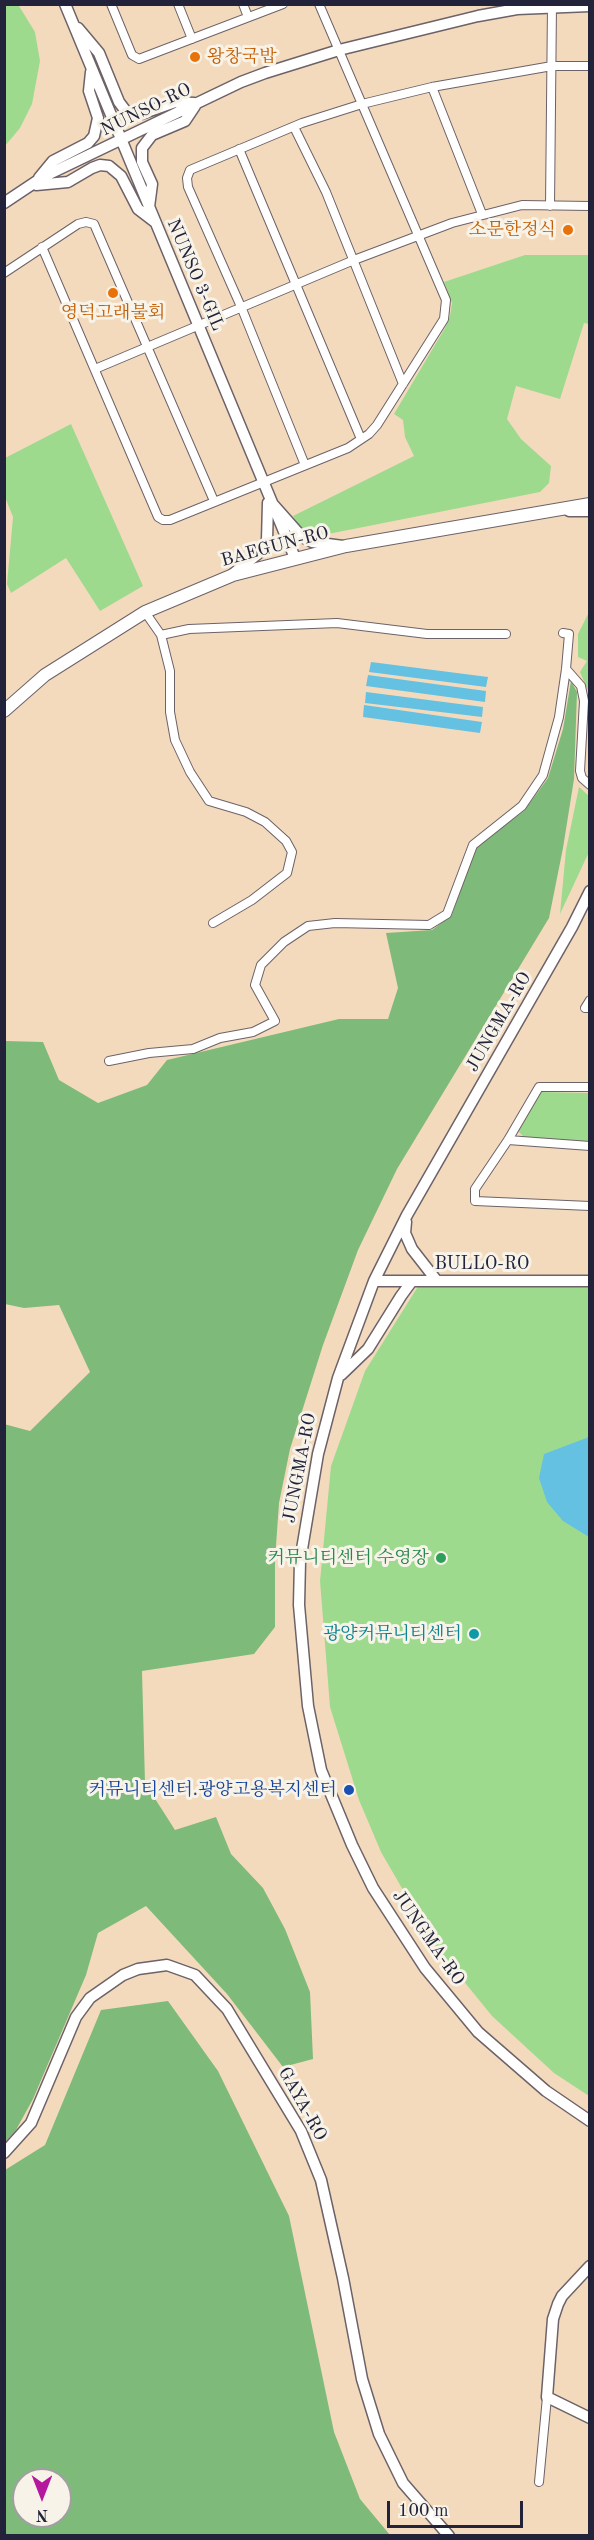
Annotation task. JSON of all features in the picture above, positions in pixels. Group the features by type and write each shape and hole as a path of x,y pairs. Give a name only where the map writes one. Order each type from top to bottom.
{"main road":[{"name":"BAEGUN-RO","path":"4,711 45,675 145,612 233,575 346,546 590,504"}],"street":[{"name":"NUNSO 3-GIL","path":"64,4 295,558"},
{"path":"111,4 132,56 139,59 283,4"},
{"path":"178,4 192,39"},
{"path":"243,4 248,17"},
{"path":"42,247 158,517 170,520 348,448 360,440 377,425 444,319 446,300 319,4"},
{"path":"550,206 552,5"},
{"name":"NUNSO-RO","path":"4,203 32,185 121,140 257,76 339,50 478,16 552,5 590,6"},
{"path":"71,20 99,53 119,102 125,110 133,114 141,114 175,102 197,103"},
{"path":"305,465 242,309 188,187 186,178 190,170 294,127 362,104 432,87 552,66 590,66"},
{"path":"32,185 53,161 88,143 94,136 98,118 89,91 91,68"},
{"path":"432,87 482,214"},
{"path":"149,207 152,184 142,162 142,148 152,135 184,121 197,103"},
{"path":"294,127 354,260 403,384"},
{"path":"239,149 360,440"},
{"path":"32,185 68,182 92,168 100,165 109,166 122,176 138,209 155,222"},
{"path":"95,369 150,348 418,234 482,214 522,205 590,206"},
{"path":"4,273 78,225 86,222 94,224 150,348 214,501"},
{"path":"233,575 260,552 267,540 268,502 271,502 302,537 312,542 346,546"},
{"path":"548,510 590,512"},
{"path":"145,612 161,635 170,671 170,712 175,740 190,772 209,801 246,812 265,822 286,841 292,852 287,873 252,900 213,923"},
{"path":"161,635 189,629 337,623 427,634 506,634"},
{"path":"109,1060 192,1048 220,1038 253,1032 275,1021 255,985 261,965 284,942 308,926 335,923 429,925 447,914 473,845 522,806 543,775 558,717 566,669 569,634 563,633"},
{"path":"566,669 581,686 580,771 582,778 590,785"},
{"name":"JUNGMA-RO","path":"590,891 572,927 407,1215 374,1281 338,1378 318,1454 300,1561 299,1605 308,1706 321,1770 352,1845 373,1888 425,1968 478,2032 546,2091 590,2121"},
{"path":"590,1000 585,1008 590,1008"},
{"path":"590,1088 539,1087 476,1190 475,1201 590,1206"},
{"path":"508,1140 590,1146"},
{"path":"407,1215 405,1233 412,1249 437,1281"},
{"name":"BULLO-RO","path":"374,1281 590,1281"},
{"path":"338,1378 368,1349 412,1281 437,1281"},
{"name":"GAYA-RO","path":"4,2153 31,2123 76,2017 90,1998 123,1975 138,1969 166,1965 195,1975 228,2009 301,2131 321,2180 362,2379 379,2434 403,2483 449,2535"},
{"path":"539,2482 553,2319 562,2296 590,2266"},
{"path":"547,2397 590,2418"}],"green space":[{"path":"5,4 19,6 35,32 40,61 32,104 20,128 5,146"},
{"path":"525,255 589,255 589,324 584,323 560,399 516,386 507,419 521,439 551,466 549,483 540,492 313,537 302,532 293,516 414,456 405,437 403,420 394,414 450,316 452,303 444,282"},
{"path":"71,424 143,586 100,611 66,558 11,593 7,584 13,517 5,497 5,458"},
{"path":"589,612 589,693 580,672 587,661 578,657 578,634"},
{"path":"571,681 577,692 574,779 549,918 397,1169 358,1250 323,1345 290,1449 279,1503 275,1560 275,1627 254,1654 142,1671 145,1783 175,1830 216,1817 231,1854 263,1888 285,1929 310,1992 313,2059 283,2067 227,1994 146,1906 98,1933 86,1975 33,2099 16,2130 5,2142 4,1424 30,1431 90,1372 59,1305 24,1308 5,1304 5,1041 43,1042 59,1080 98,1103 147,1085 167,1060 339,1019 388,1019 398,988 386,933 432,930 452,915 476,847 524,811 548,778 563,729"},
{"path":"579,787 589,796 589,852 560,914 566,850"},
{"path":"541,1092 589,1093 589,1143 524,1137 518,1131"},
{"path":"422,1280 589,1284 589,2096 554,2073 492,2016 436,1947 381,1852 359,1800 330,1707 320,1581 331,1466 365,1371"},
{"path":"168,2001 218,2071 289,2216 334,2432 360,2499 390,2535 5,2535 5,2170 45,2145 101,2010"}],"water":[{"path":"371,662 488,677 486,687 369,672"},
{"path":"368,675 486,691 485,702 366,686"},
{"path":"366,692 483,707 482,717 365,703"},
{"path":"364,705 482,722 480,733 363,717"},
{"path":"590,1437 589,1537 563,1521 547,1502 539,1478 544,1454"}],"place":[{"name":"왕창국밥","path":"195,57"},
{"name":"소문한정식","path":"568,230"},
{"name":"영덕고래불회","path":"113,293"},
{"name":"커뮤니티센터 수영장","path":"441,1558"},
{"name":"광양커뮤니티센터","path":"474,1634"},
{"name":"커뮤니티센터.광양고용복지센터","path":"349,1790"}]}
